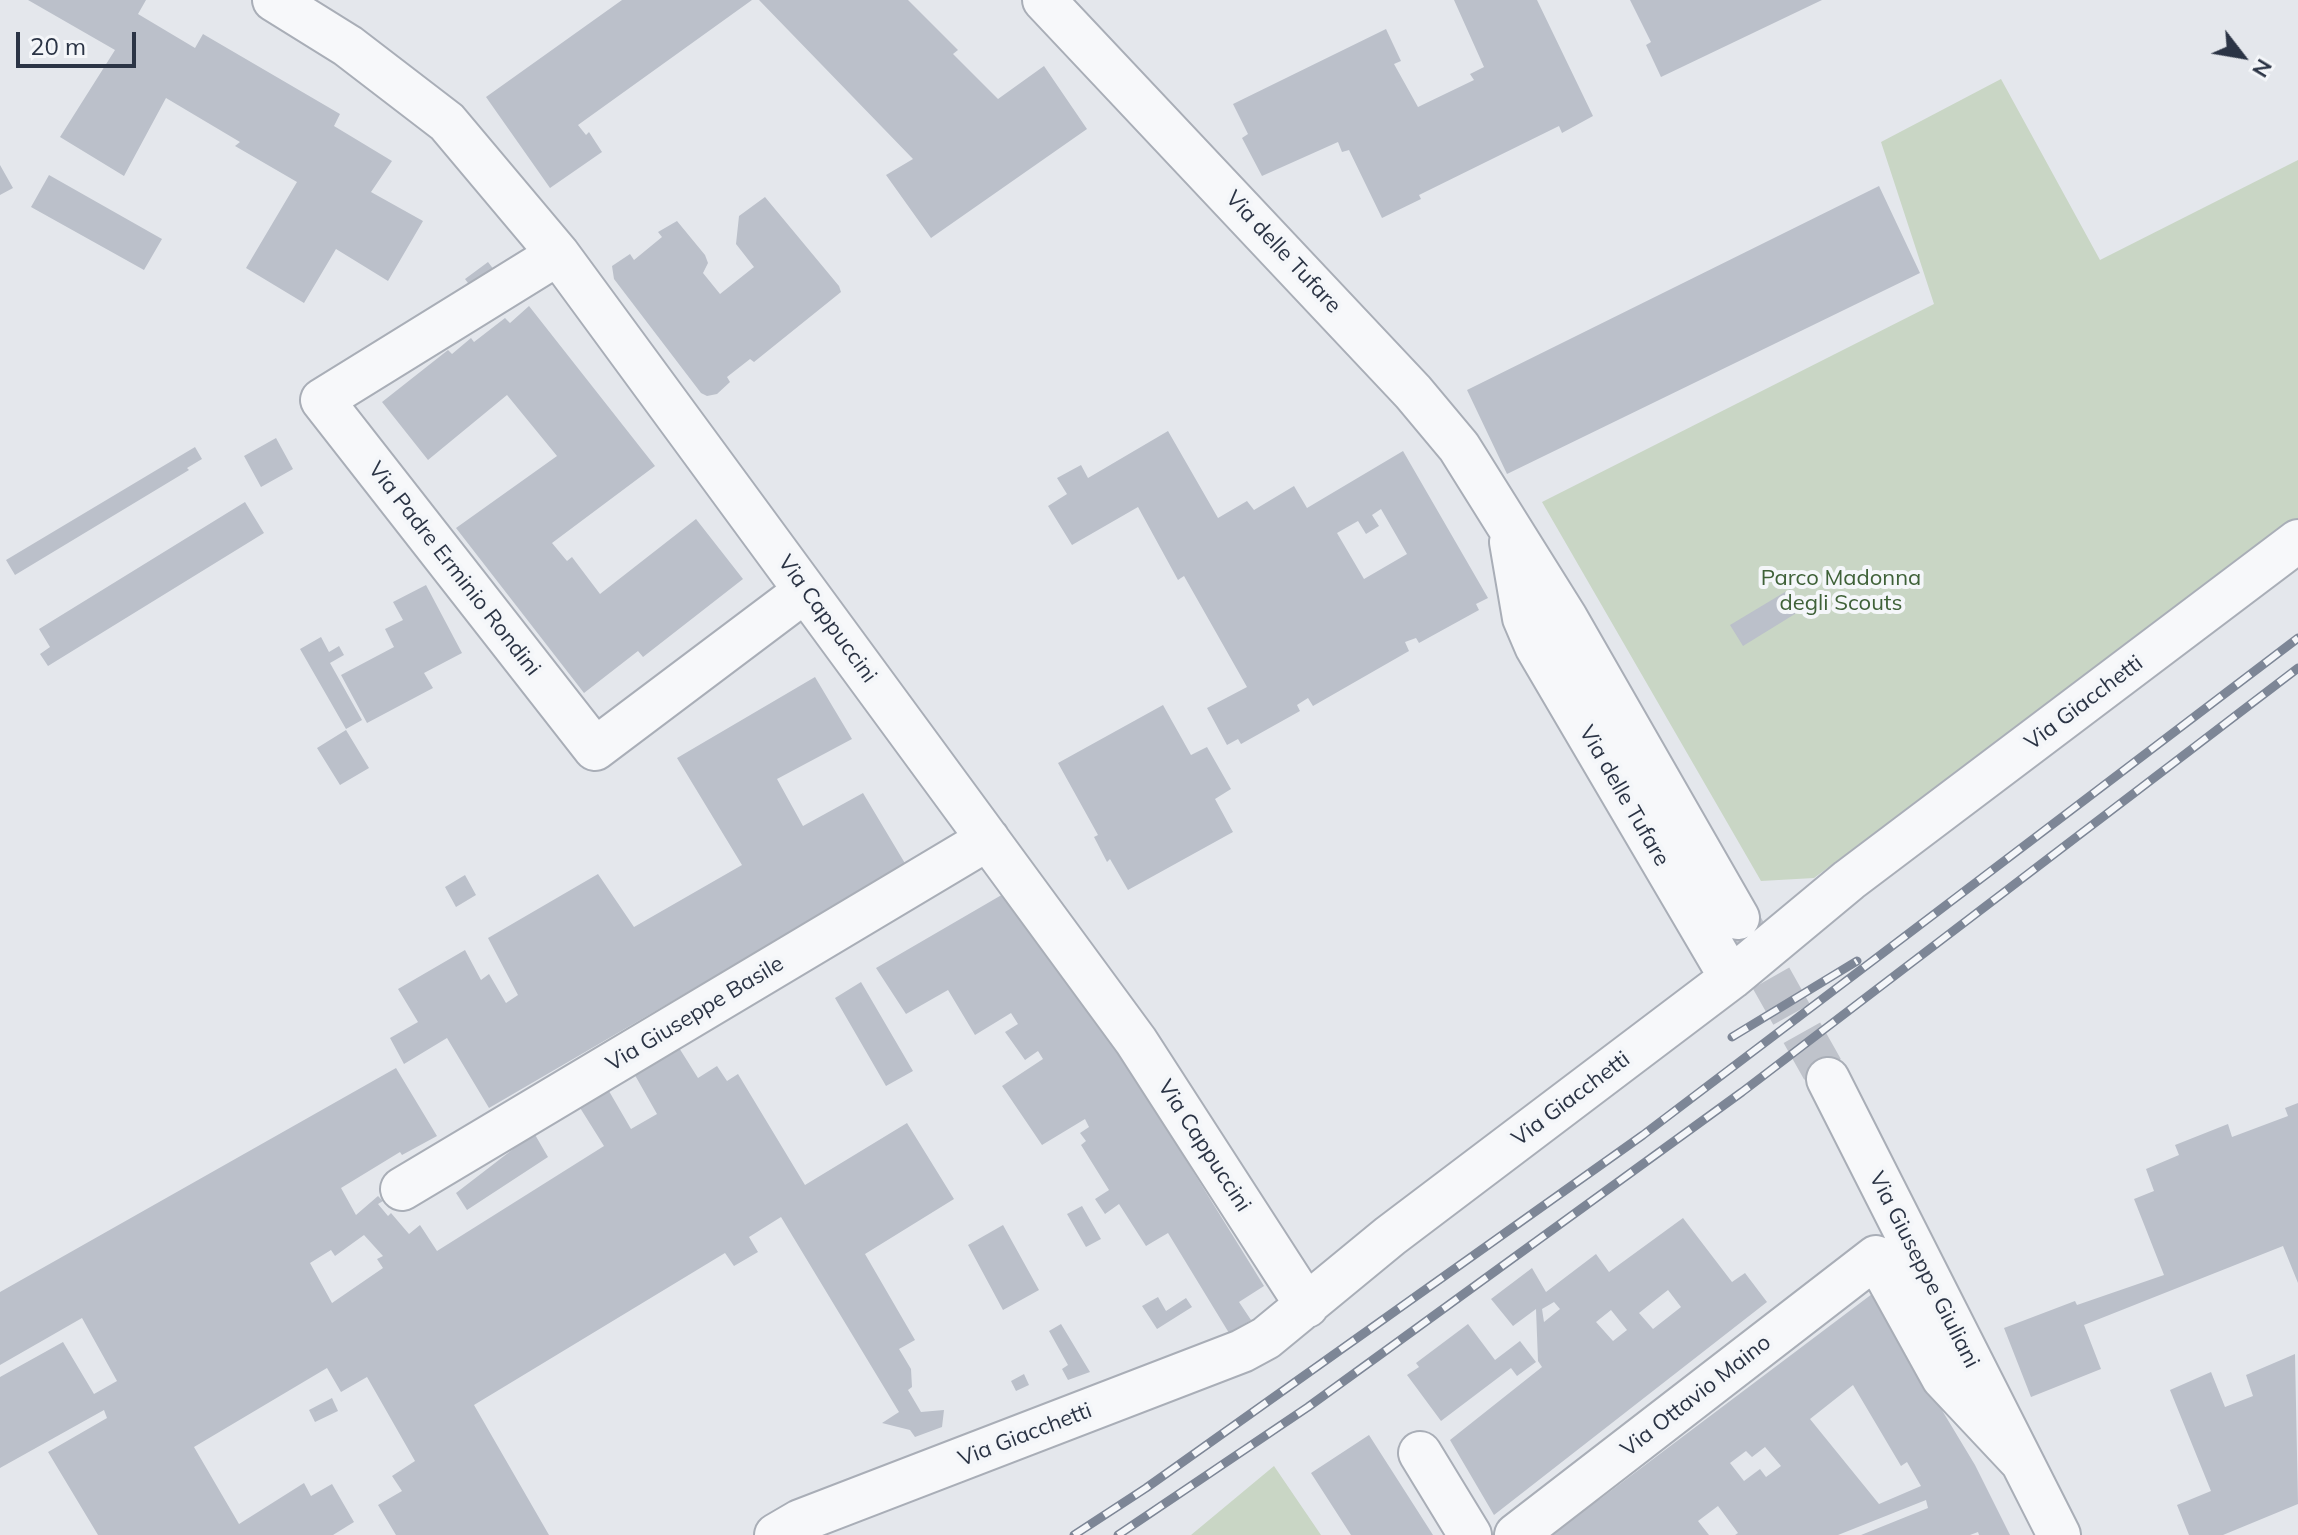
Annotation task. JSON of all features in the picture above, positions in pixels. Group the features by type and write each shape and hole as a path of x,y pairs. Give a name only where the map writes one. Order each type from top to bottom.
{"street":[{"name":"Via Cappuccini","path":"274,0 348,46 447,122 558,254 1136,1041 1307,1306"},
{"name":"Via delle Tufare","path":"1044,0 1413,392 1459,447 1506,517 1738,918"},
{"name":"Via Padre Erminio Rondini","path":"558,254 322,400 595,749 805,591"},
{"name":"Via delle Tufare","path":"1506,517 1524,618 1536,646 1731,978"},
{"name":"Via Giacchetti","path":"776,1535 800,1521 1242,1351 1266,1338 1390,1236 1731,978 1849,880 2298,541"},
{"name":"Via Giuseppe Basile","path":"402,1189 988,839"},
{"name":"Via Giuseppe Giuliani","path":"1828,1079 2059,1535"},
{"name":"Via Giuseppe Giuliani","path":"1876,1257 1943,1378 2021,1461"},
{"name":"Via Ottavio Maino","path":"1516,1535 1876,1257"},
{"path":"1420,1453 1470,1535"}],"green space":[{"name":"Parco Madonna degli Scouts","path":"2001,79 2100,260 2298,160 2298,518 1814,878 1761,881 1542,502 1934,304 1881,142"},
{"path":"1274,1466 1321,1535 1191,1535"}],"building":[{"path":"28,0 146,0 138,14 195,48 203,34 340,114 334,126 392,161 371,192 423,221 388,281 336,249 304,303 246,268 297,182 235,146 240,142 166,98 124,176 60,137 115,50"},
{"path":"622,0 752,0 578,125 586,135 589,132 602,152 550,188 486,97"},
{"path":"759,0 908,0 958,50 953,54 998,99 1044,66 1087,129 931,238 886,175 913,159"},
{"path":"1454,0 1537,0 1593,116 1562,133 1559,126 1419,195 1421,199 1382,218 1349,150 1342,152 1338,142 1262,176 1242,138 1248,134 1233,104 1386,29 1401,61 1394,64 1418,107 1474,80 1470,74 1484,67"},
{"path":"1630,0 1822,0 1661,77 1646,45 1651,42"},
{"path":"0,165 13,188 0,195"},
{"path":"49,175 162,239 144,270 31,207"},
{"path":"1879,186 1920,273 1507,474 1467,390"},
{"path":"765,197 841,292 754,362 750,359 727,377 730,382 717,394 707,396 701,393 614,279 612,266 630,254 634,260 662,237 658,232 677,221 705,255 708,263 703,273 720,294 754,267 736,244 739,216"},
{"path":"488,262 498,275 474,291 465,279"},
{"path":"529,306 655,466 552,543 567,561 572,557 600,594 696,519 743,579 643,657 638,651 584,693 456,528 557,456 507,395 428,460 382,402 448,350 452,354 471,338 474,342 505,318 510,323"},
{"path":"1168,431 1218,518 1247,501 1254,510 1294,486 1307,508 1403,451 1488,598 1476,604 1479,610 1419,643 1416,638 1405,642 1409,651 1313,706 1308,698 1297,705 1300,711 1241,744 1238,739 1227,745 1207,708 1247,687 1184,576 1178,580 1138,507 1072,545 1048,506 1067,494 1057,478 1081,465 1088,478","holes":["1381,509 1407,554 1364,579 1337,533 1358,521 1366,534 1379,526 1372,515"]},
{"path":"276,438 293,469 261,487 244,456"},
{"path":"195,447 202,459 187,468 189,470 15,575 6,560"},
{"path":"245,502 264,533 48,666 40,654 50,647 39,629"},
{"path":"426,585 462,653 424,673 433,688 367,723 341,675 394,647 385,629 403,620 393,602"},
{"path":"1790,589 1803,609 1743,646 1730,625"},
{"path":"321,637 329,652 339,646 344,655 330,663 362,720 346,729 300,649"},
{"path":"815,677 852,739 777,779 803,826 863,793 906,865 489,1108 447,1038 404,1064 390,1038 418,1022 398,989 465,950 481,980 489,974 506,1003 518,995 488,938 598,874 634,927 742,865 677,758"},
{"path":"1163,705 1191,755 1207,747 1231,789 1215,799 1233,832 1128,890 1110,859 1107,862 1094,837 1098,835 1058,763"},
{"path":"346,730 369,768 340,785 317,748"},
{"path":"465,875 476,895 456,907 445,887"},
{"path":"1005,893 1016,914 1021,913 1175,1128 1168,1131 1264,1286 1239,1302 1251,1320 1229,1333 1168,1233 1146,1246 1119,1204 1105,1214 1095,1199 1109,1190 1081,1145 1086,1141 1080,1133 1089,1127 1085,1119 1042,1145 1002,1086 1043,1059 1038,1051 1025,1060 1005,1032 1018,1024 1011,1013 975,1035 948,990 906,1014 876,968"},
{"path":"861,982 913,1071 886,1086 835,998"},
{"path":"676,1043 698,1078 717,1066 727,1081 738,1074 805,1185 907,1123 954,1199 865,1254 915,1340 899,1349 911,1369 912,1387 908,1390 921,1412 944,1410 942,1427 915,1437 910,1430 882,1423 899,1412 781,1217 749,1237 758,1252 734,1266 725,1253 474,1405 549,1535 396,1535 378,1505 402,1491 392,1476 415,1461 367,1377 341,1392 327,1368 194,1447 239,1524 304,1483 311,1496 332,1484 354,1522 333,1535 98,1535 48,1452 107,1418 104,1410 0,1468 0,1377 63,1342 94,1394 117,1381 82,1318 0,1365 0,1292 396,1068 437,1136 402,1155 400,1152 341,1188 356,1215 378,1196 383,1201 378,1204 388,1216 391,1213 409,1234 420,1225 437,1251 604,1146 577,1103 606,1086 631,1129 657,1114 632,1070","holes":["364,1235 383,1256 377,1259 383,1268 332,1303 310,1263 331,1250 335,1256"]},
{"path":"2298,1103 2298,1283 2283,1246 2084,1325 2101,1369 2031,1397 2004,1328 2075,1301 2077,1305 2164,1275 2134,1199 2154,1191 2146,1169 2179,1155 2175,1145 2228,1124 2232,1137 2288,1116 2285,1108"},
{"path":"534,1133 548,1157 467,1210 456,1193"},
{"path":"1082,1206 1101,1239 1086,1247 1067,1214"},
{"path":"1683,1218 1732,1282 1745,1273 1767,1302 1494,1515 1450,1440 1542,1367 1538,1361 1536,1309 1513,1326 1491,1299 1532,1268 1546,1292 1596,1254 1609,1272","holes":["1668,1290 1681,1307 1653,1329 1639,1313","1554,1302 1560,1309 1544,1322 1542,1309","1611,1310 1627,1330 1613,1341 1596,1322"]},
{"path":"1003,1225 1039,1290 1003,1310 968,1245"},
{"path":"1872,1294 1975,1465 2010,1535 1979,1535 1978,1532 1970,1535 1861,1535 1928,1508 1926,1500 1838,1535 1735,1535 1738,1533 1718,1506 1698,1521 1709,1535 1543,1535 1596,1494 1600,1499","holes":["1853,1385 1901,1466 1907,1462 1921,1486 1879,1504 1810,1419","1765,1447 1781,1466 1766,1477 1760,1469 1744,1481 1730,1463 1746,1451 1752,1457"]},
{"path":"1158,1297 1166,1311 1186,1298 1192,1307 1157,1329 1142,1306"},
{"path":"1061,1324 1090,1372 1068,1380 1062,1369 1068,1365 1049,1331"},
{"path":"1468,1324 1495,1360 1520,1341 1536,1362 1517,1376 1511,1368 1441,1421 1407,1375 1419,1367 1416,1363"},
{"path":"2295,1354 2298,1504 2223,1535 2189,1535 2177,1505 2211,1491 2170,1390 2211,1372 2225,1407 2253,1396 2246,1375"},
{"path":"1024,1374 1029,1385 1016,1391 1011,1381"},
{"path":"332,1398 338,1411 315,1422 309,1410"},
{"path":"1369,1435 1433,1535 1351,1535 1311,1473"}],"tunnel":[{"path":"1740,923 1828,1079"}],"railway":[{"path":"1074,1535 1146,1488 1643,1135 2298,638"},
{"path":"1118,1535 1308,1407 1742,1092 2298,668"},
{"path":"1732,1037 1857,961"}]}
